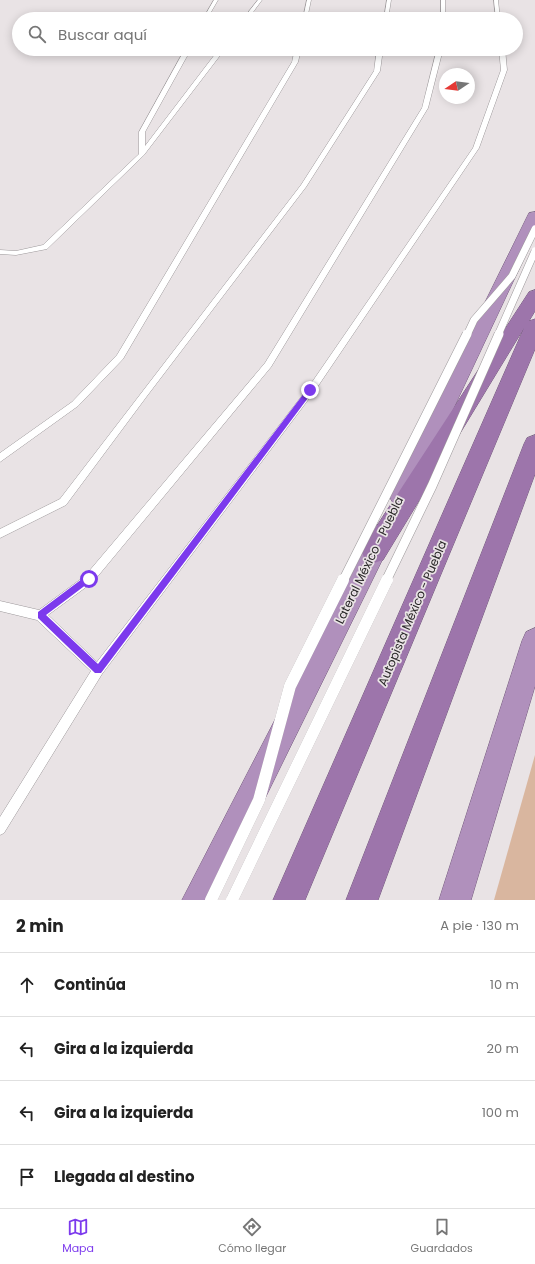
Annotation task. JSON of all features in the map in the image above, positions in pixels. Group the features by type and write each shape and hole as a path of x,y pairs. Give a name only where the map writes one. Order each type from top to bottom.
{"highway":[{"name":"Lateral México - Puebla","path":"198,900 374,552 535,217"},
{"path":"374,552 535,296"},
{"name":"Autopista México - Puebla","path":"288,900 535,326"},
{"path":"362,900 535,444"},
{"path":"455,900 535,641"}],"lane":[{"path":"209,12 216,0"},
{"path":"251,12 260,0"},
{"path":"306,12 309,0"},
{"path":"387,12 389,0"},
{"path":"443,0 443,12"},
{"path":"496,0 497,12"},
{"path":"142,154 142,132 184,56"},
{"path":"0,252 16,253 45,247 142,154 217,56"},
{"path":"0,458 75,404 120,357 295,62 296,56"},
{"path":"0,534 63,502 304,186 377,71 379,56"},
{"path":"40,615 89,579 268,365 425,108 438,56"},
{"path":"0,829 98,670 310,390 476,148 504,70 503,56"},
{"path":"211,900 260,800 290,686 474,320 512,276 535,229"},
{"path":"232,900 432,486 535,251"},
{"path":"0,606 40,615 98,670"}],"shaded area":[{"path":"535,755 535,900 494,900"}],"route":[{"path":"89,579 40,615 98,670 310,390"}]}
